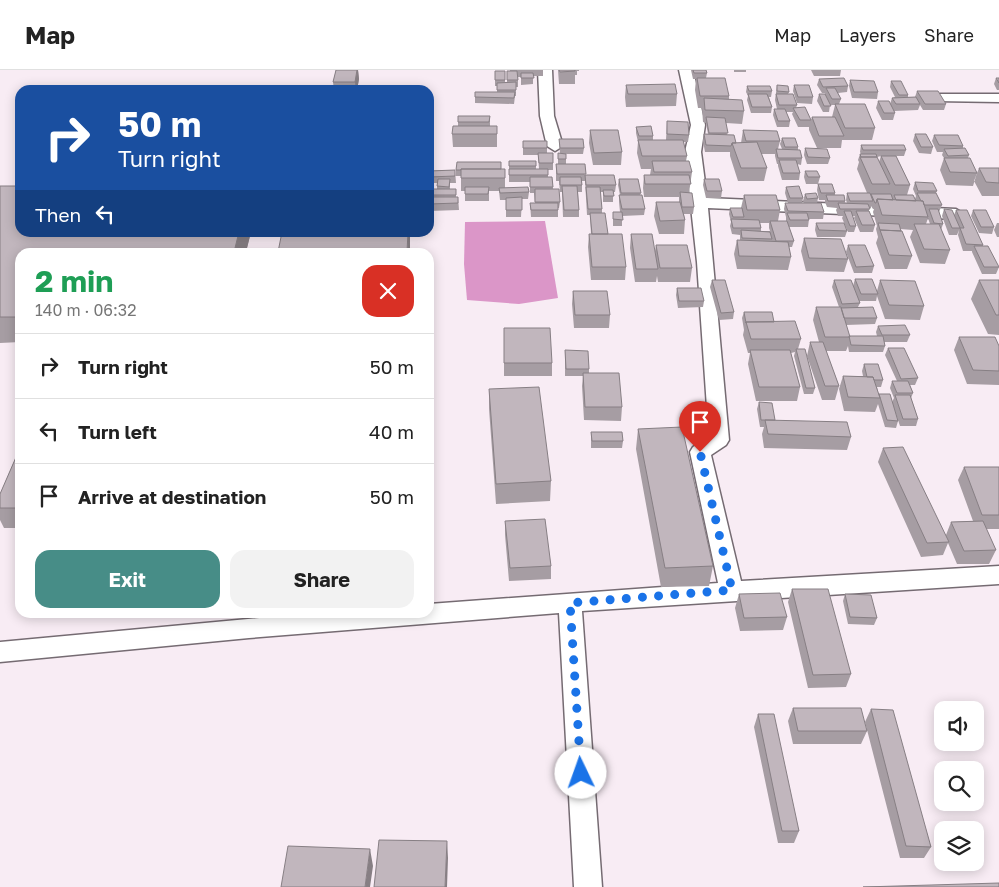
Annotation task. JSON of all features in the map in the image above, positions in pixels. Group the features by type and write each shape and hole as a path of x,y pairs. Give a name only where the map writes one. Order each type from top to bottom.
{"street":[{"path":"545,70 547,116 555,146"},
{"path":"686,70 698,125 693,152 707,266 709,326 719,440 700,452 732,590"},
{"path":"940,98 999,98"},
{"path":"699,203 956,214"},
{"path":"434,614 732,590 999,575"},
{"path":"570,603 588,887"},
{"path":"0,652 196,632 377,618"}],"shaded area":[{"path":"545,221 558,298 519,304 467,300 464,264 465,222"}],"building":[{"path":"336,70 357,70 355,82 333,82"},
{"path":"559,70 575,70 575,71 560,72"},
{"path":"693,70 706,70 707,73 694,73"},
{"path":"495,71 505,71 505,80 495,80"},
{"path":"507,71 517,71 518,80 507,80"},
{"path":"521,73 533,73 534,78 521,78"},
{"path":"697,78 725,78 729,96 700,96"},
{"path":"844,78 848,86 823,87 819,79"},
{"path":"850,80 874,81 878,92 854,92"},
{"path":"891,81 901,81 908,95 899,95"},
{"path":"516,82 516,90 497,90 497,83"},
{"path":"675,84 677,94 628,94 626,85"},
{"path":"777,85 788,86 789,92 777,91"},
{"path":"794,85 809,85 813,97 798,97"},
{"path":"747,86 770,86 772,91 749,91"},
{"path":"826,88 835,88 841,99 832,99"},
{"path":"917,91 938,91 946,104 925,104"},
{"path":"475,92 515,92 514,98 475,97"},
{"path":"748,94 767,94 772,107 752,107"},
{"path":"776,94 793,94 797,105 779,105"},
{"path":"819,94 825,94 831,106 824,106"},
{"path":"916,97 920,104 896,104 892,98"},
{"path":"704,98 742,100 744,111 705,110"},
{"path":"878,101 889,101 895,113 884,113"},
{"path":"835,104 865,104 875,128 845,128"},
{"path":"805,107 811,120 800,120 793,108"},
{"path":"774,109 785,109 790,121 778,121"},
{"path":"458,116 490,116 489,122 458,122"},
{"path":"706,117 725,118 728,133 709,133"},
{"path":"812,117 835,117 844,136 819,136"},
{"path":"667,121 688,122 689,135 667,134"},
{"path":"453,126 497,126 497,134 452,134"},
{"path":"651,126 653,136 639,136 636,127"},
{"path":"590,130 618,130 622,152 594,153"},
{"path":"743,130 777,131 780,141 746,141"},
{"path":"704,134 734,135 736,143 732,143 731,146 706,145"},
{"path":"915,134 926,134 933,147 921,147"},
{"path":"934,135 958,135 963,146 939,145"},
{"path":"782,138 795,138 798,147 785,147"},
{"path":"559,139 583,139 584,148 560,148"},
{"path":"638,140 683,140 687,156 642,156"},
{"path":"523,141 547,141 547,148 523,148"},
{"path":"757,142 767,168 741,168 732,143"},
{"path":"861,145 904,145 906,150 863,150"},
{"path":"805,148 827,149 830,158 808,157"},
{"path":"965,148 969,155 948,156 944,149"},
{"path":"776,149 800,150 802,158 778,158"},
{"path":"538,153 553,153 553,163 539,163"},
{"path":"558,153 566,154 566,159 558,159"},
{"path":"860,154 876,154 877,157 861,157"},
{"path":"881,156 896,156 910,185 895,185"},
{"path":"860,157 877,157 890,184 872,184"},
{"path":"944,158 970,158 977,173 950,172"},
{"path":"779,160 796,160 800,173 783,173"},
{"path":"509,161 536,161 536,166 509,166"},
{"path":"652,161 689,161 692,172 654,172"},
{"path":"457,162 501,162 501,169 456,170"},
{"path":"556,164 585,164 586,174 557,174"},
{"path":"979,168 999,168 999,183 986,182"},
{"path":"461,169 505,169 505,178 461,178"},
{"path":"509,169 548,169 548,175 509,175"},
{"path":"455,170 455,176 434,177 434,171"},
{"path":"805,171 817,171 820,177 808,177"},
{"path":"585,175 614,175 616,185 586,185"},
{"path":"644,175 689,175 691,184 645,184"},
{"path":"530,177 552,177 553,187 530,187"},
{"path":"560,177 581,177 582,185 560,185"},
{"path":"438,179 450,179 449,187 437,186"},
{"path":"619,179 638,179 641,193 621,193"},
{"path":"704,179 719,179 722,191 707,191"},
{"path":"915,182 933,183 937,191 918,191"},
{"path":"818,184 832,184 835,193 821,193"},
{"path":"0,186 15,186 15,237 238,237 235,248 15,248 15,317 0,317"},
{"path":"562,186 577,186 579,210 564,210"},
{"path":"799,186 803,198 790,198 786,187"},
{"path":"465,187 489,187 488,194 465,194"},
{"path":"528,187 529,192 500,193 499,188"},
{"path":"586,187 600,187 602,209 588,209"},
{"path":"434,189 456,189 456,195 434,195"},
{"path":"535,189 559,189 560,202 535,202"},
{"path":"603,190 613,190 614,196 604,196"},
{"path":"680,192 692,193 694,207 682,207"},
{"path":"816,193 818,198 807,199 805,194"},
{"path":"847,193 870,193 873,201 850,201"},
{"path":"917,193 936,193 942,205 924,205"},
{"path":"871,194 891,194 893,200 877,199 875,203"},
{"path":"619,195 642,195 645,209 622,209"},
{"path":"744,195 776,195 780,210 747,210"},
{"path":"826,195 844,195 845,201 828,201"},
{"path":"894,195 913,195 916,201 896,200"},
{"path":"434,197 458,197 458,203 434,204"},
{"path":"522,197 522,210 506,210 506,198"},
{"path":"877,199 923,201 928,217 882,215"},
{"path":"656,202 680,202 685,220 660,221"},
{"path":"530,203 558,203 558,210 531,210"},
{"path":"785,203 821,203 824,212 788,211"},
{"path":"838,203 868,204 870,209 840,209"},
{"path":"730,208 742,208 744,217 733,217"},
{"path":"929,209 938,209 943,224 934,223"},
{"path":"944,209 952,210 960,228 952,228"},
{"path":"956,210 967,210 983,245 966,244 960,228 964,228"},
{"path":"973,210 986,210 994,227 981,227"},
{"path":"844,211 851,211 856,226 850,226"},
{"path":"856,211 869,211 875,225 862,225"},
{"path":"613,212 622,212 623,220 613,219"},
{"path":"590,213 605,213 608,234 592,234"},
{"path":"787,213 807,213 809,220 790,220"},
{"path":"731,219 759,220 761,228 733,228"},
{"path":"770,221 787,221 794,241 776,241"},
{"path":"816,223 844,223 847,231 819,230"},
{"path":"878,223 899,224 901,231 880,230"},
{"path":"914,224 939,224 950,250 924,249"},
{"path":"741,230 770,232 772,239 742,238"},
{"path":"880,230 902,231 912,256 889,255"},
{"path":"589,234 622,234 626,267 592,267"},
{"path":"631,234 652,234 658,269 636,269"},
{"path":"281,237 408,237 407,248 279,248"},
{"path":"804,238 841,239 848,259 809,258"},
{"path":"737,240 788,242 791,257 739,256"},
{"path":"656,245 687,245 692,268 660,268"},
{"path":"848,245 865,245 874,266 856,267"},
{"path":"974,246 988,246 999,267 984,267"},
{"path":"855,279 872,279 878,294 861,294"},
{"path":"712,280 725,280 734,312 721,313"},
{"path":"834,280 851,280 860,303 842,304"},
{"path":"880,280 915,281 924,306 889,305"},
{"path":"979,280 999,280 999,315 996,315"},
{"path":"677,288 701,288 704,301 679,301"},
{"path":"573,291 607,291 610,315 575,315"},
{"path":"816,307 841,307 850,337 825,337"},
{"path":"873,307 877,318 844,318 841,308"},
{"path":"744,312 772,312 774,322 746,323"},
{"path":"795,321 801,339 751,339 746,322"},
{"path":"905,325 910,335 882,335 878,326"},
{"path":"504,328 550,328 552,363 504,363"},
{"path":"849,336 883,336 885,346 851,345"},
{"path":"959,337 995,337 999,346 999,371 973,370"},
{"path":"810,342 823,342 839,386 825,386"},
{"path":"888,348 904,348 918,378 901,379"},
{"path":"796,349 805,349 815,388 806,388"},
{"path":"565,350 588,351 589,369 566,369"},
{"path":"750,350 790,350 800,387 759,387"},
{"path":"864,364 878,364 883,380 874,380 873,377 867,377"},
{"path":"583,373 619,373 622,407 585,407"},
{"path":"843,376 873,377 880,398 848,397"},
{"path":"892,381 908,381 913,393 897,393"},
{"path":"539,387 551,481 496,484 489,389"},
{"path":"879,394 890,394 898,421 887,420"},
{"path":"895,395 910,395 918,419 903,419"},
{"path":"759,402 772,403 775,420 761,420"},
{"path":"765,420 847,422 851,437 768,434"},
{"path":"682,427 713,566 665,568 638,429"},
{"path":"591,432 622,432 623,441 592,441"},
{"path":"903,447 949,542 927,543 883,448"},
{"path":"15,460 15,508 0,508 0,494"},
{"path":"964,467 999,467 999,515 982,515"},
{"path":"545,519 551,566 510,568 505,521"},
{"path":"983,521 996,550 964,551 951,522"},
{"path":"792,589 828,589 851,674 813,675"},
{"path":"780,593 787,617 744,618 739,594"},
{"path":"845,594 871,595 877,618 850,617"},
{"path":"793,708 861,708 867,731 798,731"},
{"path":"871,709 893,710 931,847 906,846"},
{"path":"758,714 774,714 799,831 782,831"},
{"path":"379,840 447,841 445,887 374,887"},
{"path":"288,846 370,849 365,887 281,887"},
{"path":"999,883 999,887 863,887"}],"route":[{"path":"581,773 570,603 732,590 700,452"}]}
